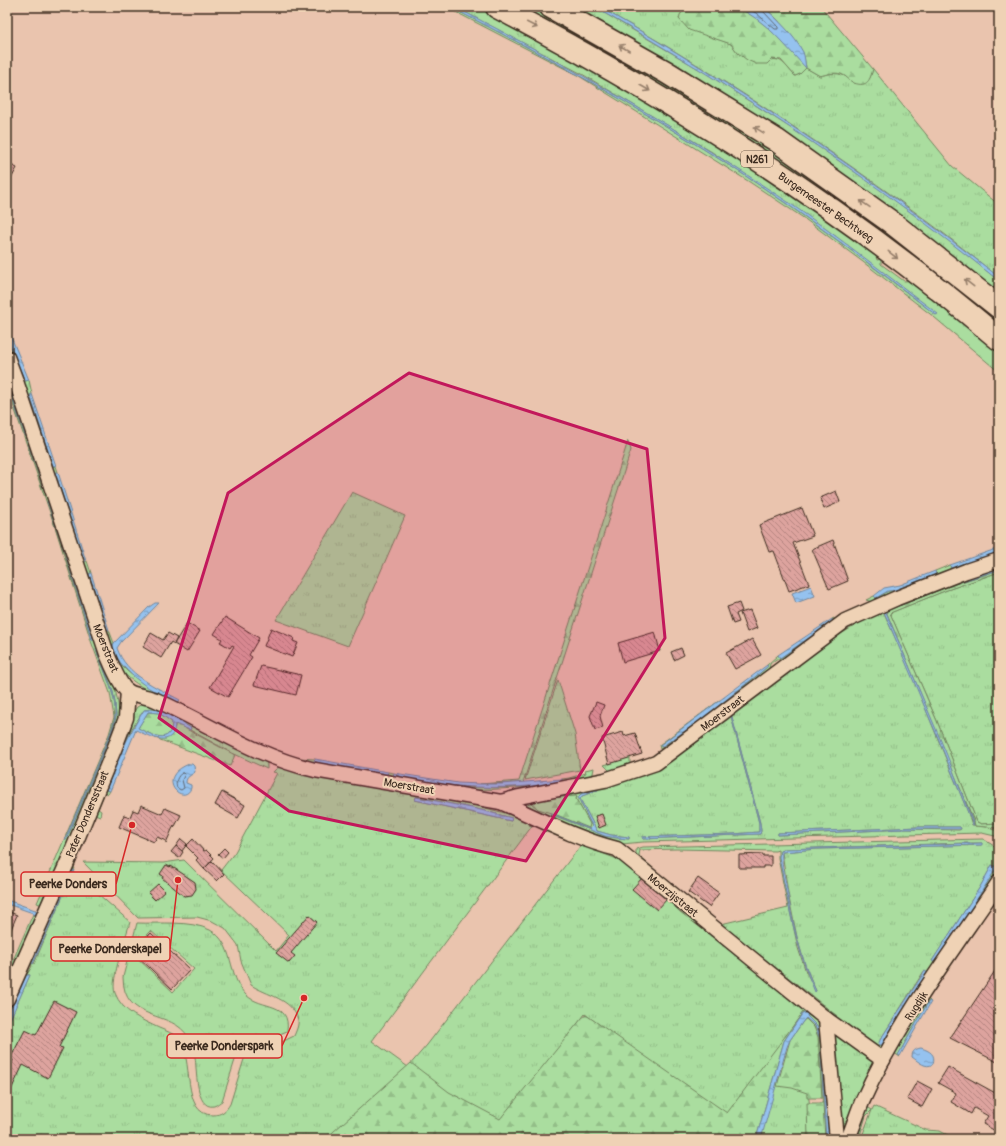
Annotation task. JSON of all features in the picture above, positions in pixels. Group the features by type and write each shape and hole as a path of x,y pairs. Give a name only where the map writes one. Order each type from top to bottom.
{"main road":[{"name":"Burgemeester Bechtweg","path":"497,7 548,33 650,91 760,161 875,241 970,314 999,339"},
{"name":"N261","path":"551,7 666,72 776,140 891,222 999,307"}],"street":[{"name":"Moerstraat","path":"7,357 109,659 113,669 128,691 155,700 267,756 297,766 501,802 606,780 656,763 844,621 897,598 966,571 999,560"},
{"name":"Pater Dondersstraat","path":"7,999 68,861 115,747 126,718 128,691"},
{"name":"Moerzijstraat","path":"501,802 559,828 604,846 617,849 826,1018 883,1060"},
{"name":"Rugdijk","path":"848,1139 861,1103 883,1060 912,1010 999,882"},
{"path":"826,1018 837,1139"}],"highlighted area":[{"path":"409,373 647,449 665,638 526,861 289,811 159,718 228,493"}],"green space":[{"path":"446,7 450,7 524,45 560,65 632,106 703,149 789,205 936,315 937,314 824,228 712,152 582,74 455,7 482,7 540,37 653,101 880,255 876,256 877,260 881,259 881,264 904,281 915,280 999,348 999,372 934,317 863,262 802,217 748,181 579,76"},
{"path":"513,7 535,7 586,35 817,179 999,316 999,330"},
{"path":"568,7 594,7 709,75 806,138 881,190 951,242 999,281 999,296"},
{"path":"599,7 686,7 680,15 715,38 731,44 738,53 747,59 756,64 770,60 779,60 786,65 795,76 800,74 806,68 820,76 830,74 842,75 854,83 870,78 873,69 952,166 999,205 999,278 908,207 790,124 696,64"},
{"path":"686,7 736,7 754,16 781,39 806,67 803,53 778,20 764,7 821,7 873,69 871,76 868,82 859,84 852,82 845,76 838,73 820,76 806,68 800,74 795,76 781,60 772,59 767,64 756,64 747,60 738,53 731,44 689,30 679,19"},
{"path":"7,338 25,381 29,380 32,394 30,396 53,466 56,466 58,472 56,473 84,562 87,561 91,573 89,574 107,630 109,630 114,643 112,646 115,655 128,672 160,694 180,702 177,705 137,684 116,665 7,346"},
{"path":"7,367 113,683 119,710 118,726 42,905 37,903 109,734 114,717 110,693 91,641 56,530 7,387 7,383 42,487 44,486 7,380","holes":["47,501 57,526 93,640 92,640","97,649 113,692 115,703 116,716 112,731 69,833 65,839 114,723 115,708 112,691 96,650"]},
{"path":"628,441 631,450 523,783 480,784 519,781"},
{"path":"352,492 405,516 348,646 276,620"},
{"path":"999,552 999,557 872,602 866,600 874,596 876,598 888,591 900,590 936,575 935,571 950,565 951,569"},
{"path":"999,564 999,568 958,580 892,606 893,608 953,584 999,570 952,585 886,612 942,745 885,612 884,613 913,678 972,825 974,825 959,786 975,826 999,828 991,829 999,831 999,837 982,833 643,842 622,844 618,847 540,815 526,804 527,796 585,789 639,770 658,760 693,736 805,652 848,624 863,615 934,586","holes":["867,617 868,618 822,645 742,706 741,705 842,630","731,714 760,823 760,834 643,839 643,837 759,832 759,823 731,716 646,772 645,771","598,789 582,796 580,799 597,831 611,835 629,837 629,839 605,836 551,814 590,829 592,827 591,824 578,797 581,794","576,796 576,799 590,824 589,827 538,809 532,803 532,799","920,827 960,827 961,829 904,829 778,835 778,833"]},
{"path":"999,570 999,572 947,590 890,613 937,721 977,822 981,824 999,823 999,828 975,826 886,611 952,585"},
{"path":"999,572 999,823 981,824 977,822 937,721 890,613 947,590"},
{"path":"834,618 834,622 782,659 776,659 770,664 769,669 705,719 660,749 659,745 720,700 660,745 662,747 694,725 760,673 778,655 780,658 833,621 832,619"},
{"path":"558,680 575,734 580,770 525,780"},
{"path":"147,701 264,759 267,764 267,769 230,752 158,710 144,710 131,730 106,790 110,791 108,794 105,792 98,809 101,811 100,816 92,813 131,716 137,707"},
{"path":"148,712 159,713 172,722 169,734 160,737 154,736 138,728"},
{"path":"175,723 235,755 230,766 155,738 166,739 175,727"},
{"path":"630,757 630,765 611,772 604,765"},
{"path":"299,758 315,759 314,760 387,775 388,772 394,773 393,776 477,788 555,784 562,782 562,779 586,773 585,770 594,768 592,779 549,786 465,791 332,769"},
{"path":"285,766 313,773 458,801 509,814 557,829 608,850 630,863 669,896 808,1006 817,1017 825,1039 833,1139 829,1139 822,1035 816,1025 807,1016 808,1013 805,1009 728,1120 585,1014 498,1130 408,1067 326,1139 7,1139 7,1023 30,975 25,975 7,1016 7,1012 22,977 25,974 28,973 32,966 29,961 69,867 75,868 74,870 70,869 31,962 34,964 73,872 130,922 116,969 114,987 115,993 122,1005 133,1015 172,1033 178,1038 183,1047 186,1058 192,1096 196,1106 203,1112 216,1115 227,1109 230,1104 245,1056 249,1052 265,1050 294,1036 298,1022 295,1013 285,1002 251,985 241,961 238,945 225,928 212,921 197,917 138,918 83,862 163,863 184,860 276,951 289,935 221,870 235,852 277,773 273,772 277,768","holes":["416,797 477,809 512,818 511,821 415,800","536,823 608,851 621,859 617,859 581,845 427,1045 408,1067 372,1041 532,826 529,825 535,826","644,877 668,898 666,900 641,879","678,904 807,1007 804,1009 675,907"]},
{"path":"577,796 576,799 590,824 589,828 538,809 531,803 532,799"},
{"path":"983,839 999,849 999,873 936,965 882,1048 873,1049 714,921 837,1016 721,924 788,908 778,858 778,850 640,850 640,857 679,890 677,893 636,858 636,849 643,847","holes":["966,843 982,843 981,845 817,849 782,852 788,893 797,937 805,965 816,991 806,972 798,948 779,857 780,851 785,849","992,865 994,872 951,939 932,961 980,887","924,971 927,973 896,1023 880,1040"]},
{"path":"689,898 694,903 699,909 688,900"},
{"path":"37,911 39,912 15,967 10,967 33,914 36,915"},
{"path":"137,923 174,923 202,927 210,930 224,943 236,979 246,995 253,1000 280,1010 285,1015 287,1021 287,1031 263,1041 248,1043 243,1046 235,1060 222,1101 214,1106 208,1105 203,1102 200,1095 195,1054 188,1037 181,1028 172,1022 150,1014 131,1002 125,992 123,977","holes":["151,931 194,969 173,992 131,952"]},
{"path":"927,998 931,1002 929,1001 898,1055 900,1057 894,1053"},
{"path":"805,1010 808,1013 802,1014 784,1041 756,1139 325,1139 411,1063 449,1092 500,1119 586,1015 727,1113"},
{"path":"807,1016 807,1018 815,1026 820,1039 826,1139 818,1037 814,1027 806,1019"},
{"path":"806,1019 814,1027 818,1037 822,1098 807,1098 807,1093 792,1088 777,1086 790,1040"},
{"path":"833,1027 877,1062 843,1139"},
{"path":"777,1079 808,1092 814,1139 759,1139"},
{"path":"807,1103 823,1103 825,1139 808,1139"},
{"path":"874,1106 926,1130 940,1131 955,1139 861,1139"},
{"path":"869,1108 872,1110 866,1116 859,1139 854,1139 865,1109"}],"water":[{"path":"450,7 455,7 540,52 707,149 807,215 938,314 936,315 789,205 738,171 668,127 596,85 524,45"},
{"path":"594,7 599,7 651,37 702,68 802,133 948,237 995,274 999,278 999,281 902,206 802,136 751,102"},
{"path":"736,7 764,7 795,40 804,54 806,68 766,26"},
{"path":"7,327 29,380 25,381 24,379 7,338"},
{"path":"7,380 44,487 7,383"},
{"path":"32,394 56,466 53,466 30,395"},
{"path":"55,472 58,472 86,561 84,562"},
{"path":"47,501 57,526 94,640 92,640"},
{"path":"999,548 999,552 951,569 950,565"},
{"path":"999,568 999,570 953,584 893,608 892,606 958,580"},
{"path":"935,571 936,575 900,590 888,591 876,598 874,596 884,588 900,585"},
{"path":"91,573 109,630 107,630 89,574"},
{"path":"811,586 815,596 796,603 792,593"},
{"path":"155,603 159,603 117,648 127,666 152,685 180,700 178,702 159,694 140,682 123,666 112,649 114,643 149,607"},
{"path":"884,612 886,612 947,755 974,825 973,825 938,738"},
{"path":"832,619 833,621 780,658 778,655"},
{"path":"96,649 113,692 116,716 112,731 66,840 65,839 110,734 115,718 112,691"},
{"path":"767,665 768,666 760,673 694,725 661,747 660,745"},
{"path":"153,709 162,711 191,728 190,730 175,724 174,732 166,739 154,738 136,730 110,791 106,790 123,749 144,710","holes":["148,712 159,713 172,722 169,734 160,737 154,736 138,728"]},
{"path":"731,713 760,823 760,834 643,839 642,837 759,832 759,823 731,716 666,759"},
{"path":"315,759 388,772 387,775 322,764 314,761"},
{"path":"189,764 194,766 195,772 188,777 186,781 186,783 191,785 191,788 187,793 183,794 174,788 172,783 173,776 178,770"},
{"path":"394,773 458,783 501,784 562,779 562,782 520,787 476,787 420,781 393,776"},
{"path":"598,789 582,796 580,799 597,831 611,835 629,837 629,839 605,836 550,813 590,829 592,827 591,824 578,797 581,794"},
{"path":"416,797 477,809 512,818 511,821 415,800"},
{"path":"920,827 960,827 961,829 904,829 778,835 778,833"},
{"path":"982,843 982,845 817,849 782,852 783,868 794,925 805,965 816,991 815,992 808,976 793,926 779,857 780,851 785,849"},
{"path":"992,865 997,867 935,963 932,961 980,887"},
{"path":"70,869 74,870 33,964 30,962"},
{"path":"7,900 38,911 36,915 33,914 7,904"},
{"path":"925,971 928,973 883,1045 878,1045 880,1040"},
{"path":"25,975 30,975 8,1024 7,1016"},
{"path":"929,1001 931,1002 900,1056 898,1055"},
{"path":"808,1013 807,1016 816,1025 822,1035 829,1139 826,1139 820,1039 815,1026 806,1018 790,1040 787,1047 761,1139 756,1139 784,1041 802,1014"},
{"path":"921,1048 932,1053 934,1058 933,1064 928,1066 925,1065 912,1057 914,1051"}],"building":[{"path":"7,163 17,168 7,186"},
{"path":"836,491 840,502 824,509 820,498"},
{"path":"802,508 813,536 793,543 809,584 789,591 774,551 769,552 759,525"},
{"path":"833,540 848,581 829,589 812,549"},
{"path":"739,603 742,611 736,614 739,622 733,624 727,607"},
{"path":"750,610 757,628 747,632 740,613"},
{"path":"225,617 259,638 249,655 252,657 228,697 210,687 234,646 232,645 230,648 220,642 222,639 214,634"},
{"path":"187,623 200,631 187,652 174,644"},
{"path":"271,628 294,638 293,641 298,643 292,657 264,646"},
{"path":"655,632 660,651 623,662 618,643"},
{"path":"151,633 163,640 168,633 177,638 174,644 171,642 161,658 143,647"},
{"path":"752,639 761,655 735,669 726,653"},
{"path":"681,648 684,655 674,660 671,652"},
{"path":"261,666 301,675 296,695 254,685"},
{"path":"596,702 604,705 600,716 603,728 595,730 590,716"},
{"path":"623,732 624,736 635,733 642,754 609,764 602,738"},
{"path":"222,792 245,805 238,818 215,805"},
{"path":"141,805 162,814 165,808 181,815 174,828 174,825 166,843 166,841 157,837 154,842 119,827 124,815 130,817 133,810 138,812"},
{"path":"602,814 606,825 599,828 595,816"},
{"path":"181,839 187,844 182,851 176,846"},
{"path":"193,839 204,851 206,850 214,858 204,869 196,860 198,858 186,846"},
{"path":"176,846 183,852 179,858 171,852"},
{"path":"224,848 228,852 223,858 218,854"},
{"path":"763,854 763,856 771,856 771,866 763,866 763,868 739,868 739,855"},
{"path":"212,861 224,874 217,881 204,869"},
{"path":"166,865 171,866 195,882 196,889 192,895 184,896 162,878 163,876 160,874"},
{"path":"643,877 668,898 657,910 632,889"},
{"path":"698,878 719,893 709,907 688,892"},
{"path":"158,884 165,891 155,900 148,893"},
{"path":"7,911 17,915 7,939"},
{"path":"309,915 317,922 291,953 295,956 289,963 276,953"},
{"path":"151,933 190,970 172,989 133,952"},
{"path":"999,965 999,1063 950,1038"},
{"path":"54,1001 76,1012 59,1047 63,1048 48,1078 23,1065 11,1090 7,1088 7,1068 10,1068 13,1060 10,1059 25,1030 36,1035"},
{"path":"948,1067 999,1095 999,1133 983,1124 988,1116 974,1108 971,1114 951,1102 956,1093 938,1083"},
{"path":"917,1081 932,1089 922,1107 907,1099"}],"place":[{"name":"Peerke Donders","path":"132,825"},
{"name":"Peerke Donderskapel","path":"178,880"},
{"name":"Peerke Donderspark","path":"304,998"}]}
